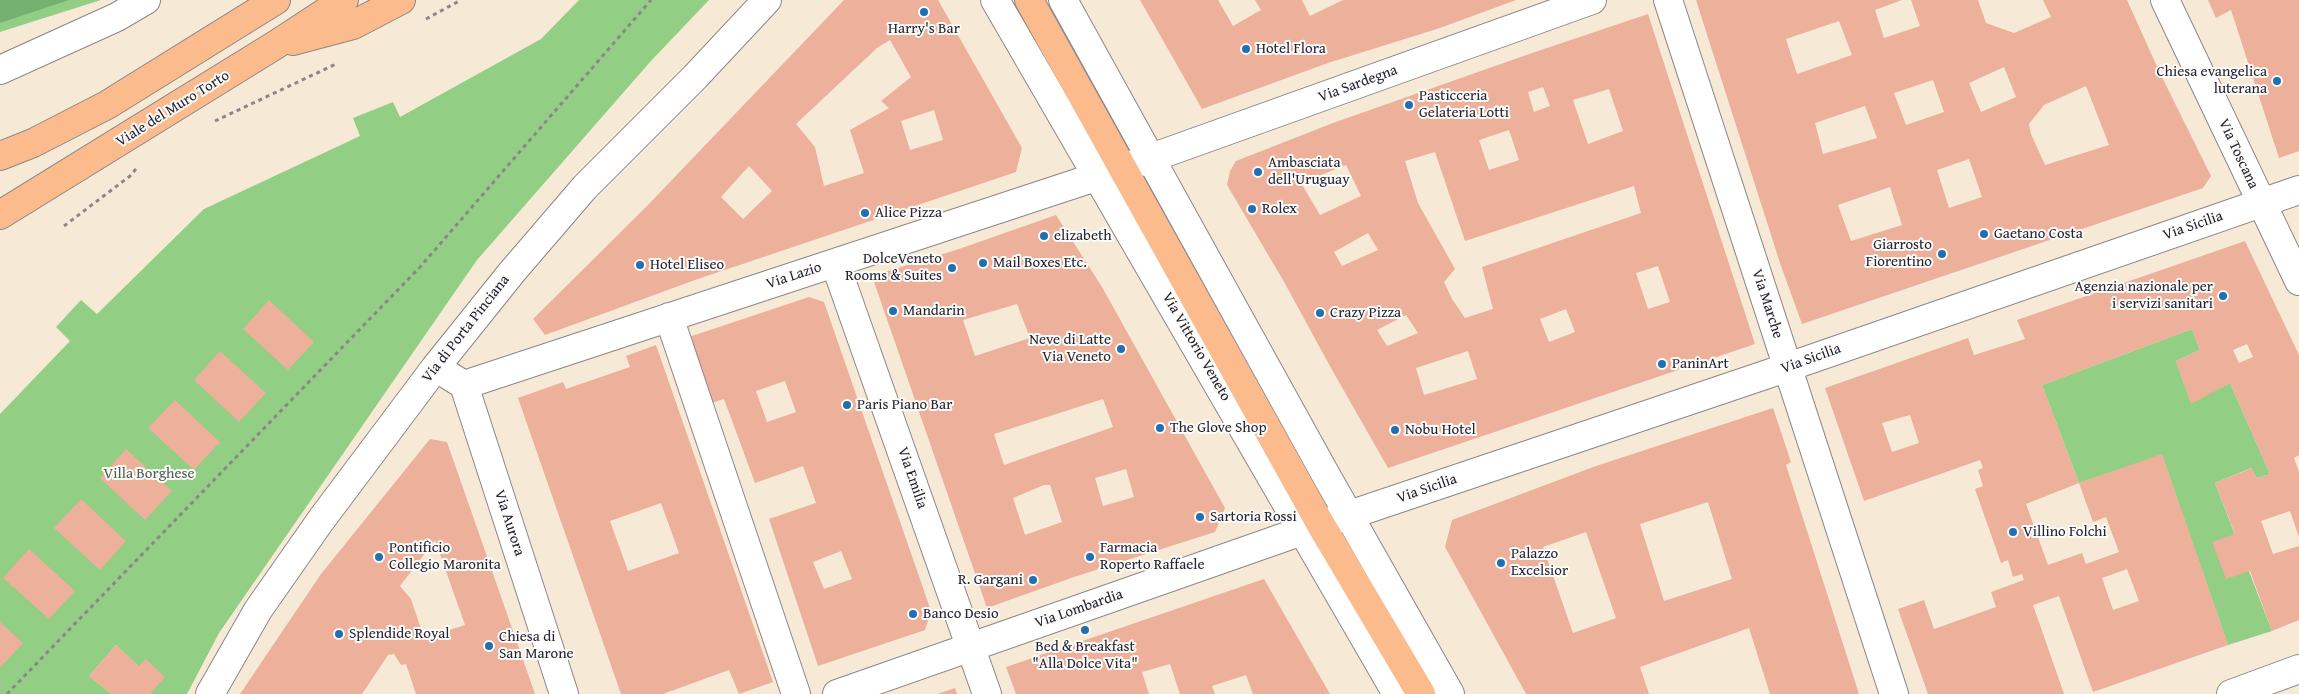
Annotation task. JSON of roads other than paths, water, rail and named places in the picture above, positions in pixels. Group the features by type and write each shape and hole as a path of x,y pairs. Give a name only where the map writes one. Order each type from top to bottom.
{"main road":[{"name":"Viale del Muro Torto","path":"0,215 277,44 344,0"},
{"path":"277,44 318,36 353,25 401,0"},
{"name":"Via Vittorio Veneto","path":"1030,0 1111,172 1312,528 1421,694"},
{"path":"0,156 33,143 107,105 269,3"}],"street":[{"path":"0,70 117,17 146,0"},
{"name":"Via di Porta Pinciana","path":"210,694 264,602 321,520 435,368 512,272 585,187 695,77 767,0"},
{"name":"Via Vittorio Veneto","path":"995,0 1111,172"},
{"path":"1063,0 1348,515 1450,694"},
{"name":"Via Sardegna","path":"1111,172 1592,0"},
{"name":"Via Marche","path":"1668,0 1894,694"},
{"name":"Via Toscana","path":"2165,0 2299,281"},
{"name":"Via Lazio","path":"464,385 1111,172"},
{"name":"Via Sicilia","path":"1312,528 1787,367 2299,190"},
{"name":"Via Emilia","path":"835,263 988,694"},
{"path":"669,317 796,694"},
{"path":"435,368 464,385"},
{"name":"Via Aurora","path":"464,385 564,694"},
{"name":"Via Vittorio Veneto","path":"1312,528 1397,694"},
{"name":"Via Lombardia","path":"837,694 1312,528"},
{"path":"2231,694 2299,669"}],"place":[{"name":"Harry's Bar","path":"924,12"},
{"name":"Hotel Flora","path":"1246,49"},
{"name":"Chiesa evangelica luterana","path":"2277,81"},
{"name":"Pasticceria Gelateria Lotti","path":"1409,105"},
{"name":"Ambasciata dell'Uruguay","path":"1258,172"},
{"name":"Rolex","path":"1252,209"},
{"name":"Alice Pizza","path":"865,213"},
{"name":"Gaetano Costa","path":"1984,234"},
{"name":"elizabeth","path":"1044,236"},
{"name":"Giarrosto Fiorentino","path":"1942,254"},
{"name":"Mail Boxes Etc.","path":"983,263"},
{"name":"Hotel Eliseo","path":"640,265"},
{"name":"DolceVeneto Rooms & Suites","path":"952,268"},
{"name":"Agenzia nazionale per i servizi sanitari","path":"2223,296"},
{"name":"Mandarin","path":"893,311"},
{"name":"Crazy Pizza","path":"1320,313"},
{"name":"Neve di Latte Via Veneto","path":"1121,349"},
{"name":"PaninArt","path":"1662,364"},
{"name":"Paris Piano Bar","path":"847,405"},
{"name":"The Glove Shop","path":"1160,428"},
{"name":"Nobu Hotel","path":"1395,430"},
{"name":"Sartoria Rossi","path":"1200,517"},
{"name":"Villino Folchi","path":"2013,532"},
{"name":"Pontificio Collegio Maronita","path":"379,557"},
{"name":"Farmacia Roperto Raffaele","path":"1090,557"},
{"name":"Palazzo Excelsior","path":"1501,563"},
{"name":"R. Gargani","path":"1033,580"},
{"name":"Banco Desio","path":"913,614"},
{"name":"Bed & Breakfast \"Alla Dolce Vita\"","path":"1085,630"},
{"name":"Splendide Royal","path":"339,634"},
{"name":"Chiesa di San Marone","path":"489,646"}],"park label":[{"name":"Villa Borghese","path":"149,474"}]}
